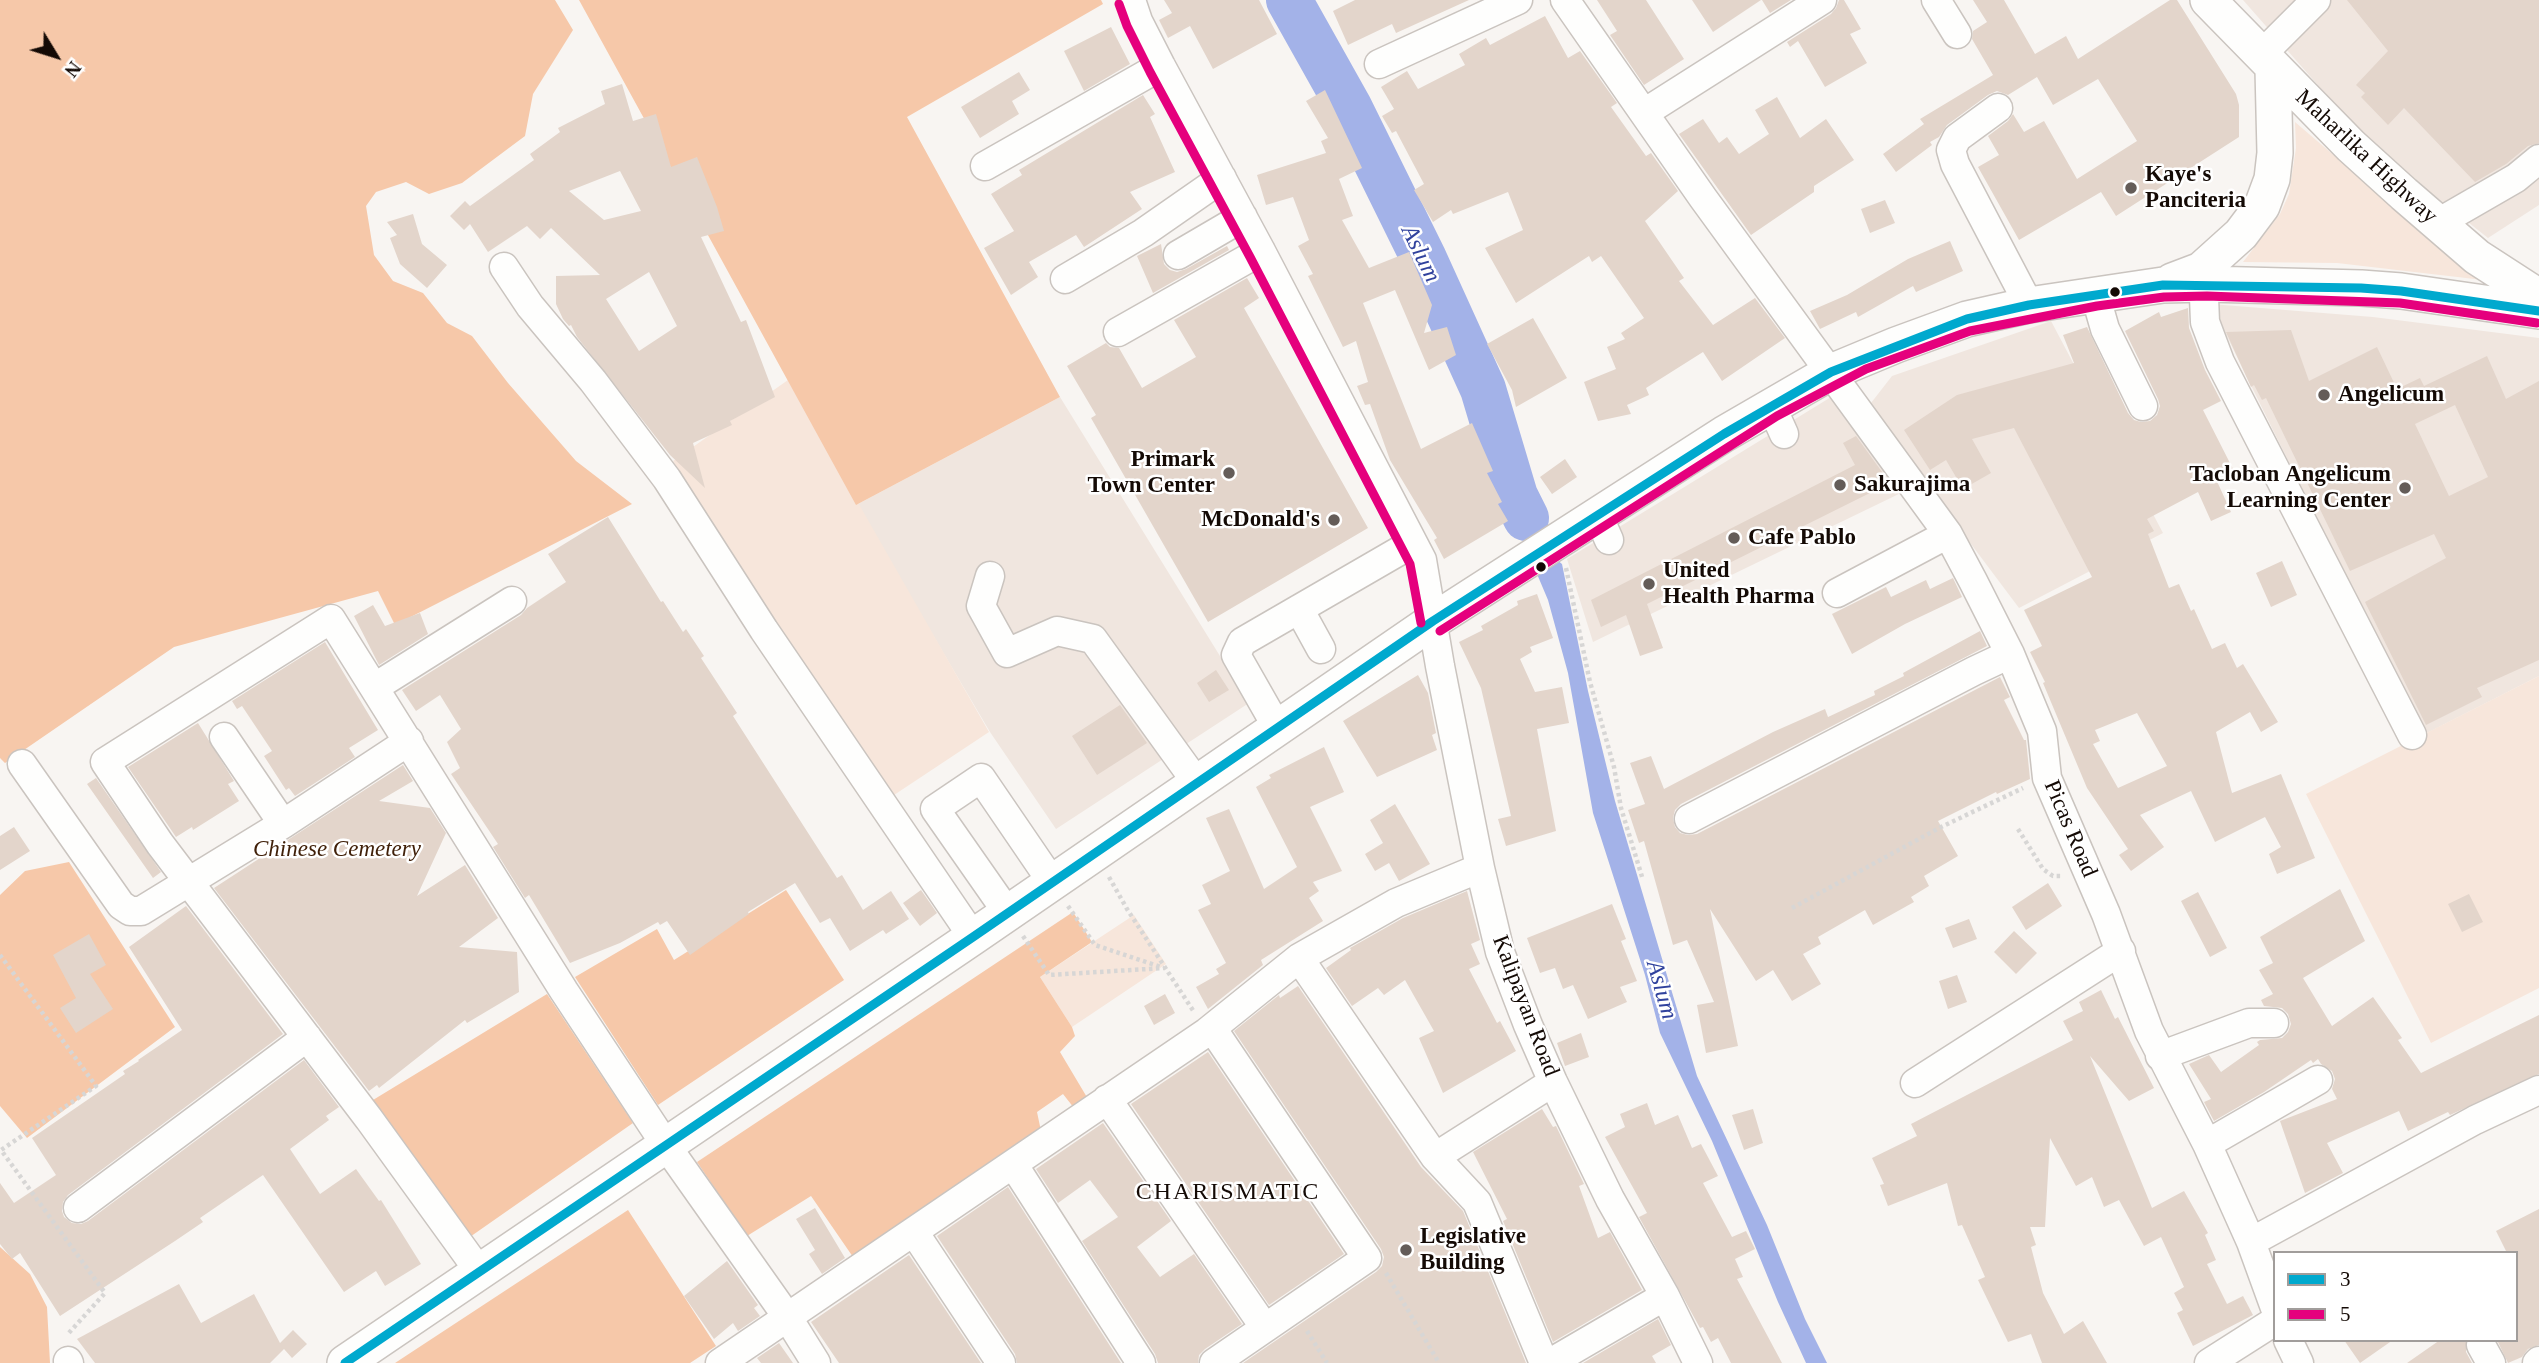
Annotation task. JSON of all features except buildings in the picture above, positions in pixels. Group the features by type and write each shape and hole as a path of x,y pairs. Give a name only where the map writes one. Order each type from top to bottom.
{"main road":[{"name":"Maharlika Highway","path":"2208,0 2351,146 2477,257 2539,297"},
{"path":"2163,285 2202,270 2241,234 2262,206 2272,179 2275,153 2267,62"},
{"path":"345,1363 1433,621 1560,539 1603,528 1777,420 1831,372 1967,319 2029,305 2163,285 2207,284 2401,291 2539,311"}],"street":[{"name":"Kalipayan Road","path":"1131,0 1138,21 1161,66 1422,560 1480,868 1500,952 1553,1082 1610,1199 1665,1296 1698,1363"},
{"path":"1379,64 1518,0"},
{"name":"Picas Road","path":"1565,0 1948,534 2010,654 2042,731 2046,778 2088,872 2160,1056 2207,1144 2251,1242 2273,1302"},
{"path":"1644,113 1822,0"},
{"path":"1936,0 1957,34"},
{"path":"2267,62 2316,0"},
{"path":"985,166 1161,66"},
{"path":"1998,108 1957,138 1951,149 1955,164 2029,305"},
{"path":"2438,223 2516,178 2539,159"},
{"path":"1065,279 1143,233 1222,178"},
{"path":"1178,255 1243,217"},
{"path":"1118,332 1261,251"},
{"path":"504,267 530,306 593,381 667,479 764,631 973,937"},
{"path":"2207,284 2204,297 2205,322 2220,362 2412,735"},
{"path":"2095,294 2105,329 2143,406"},
{"path":"1837,593 1948,534"},
{"path":"1277,727 1236,655 1242,642 1413,544"},
{"path":"990,576 981,606 1007,653 1056,631 1093,639 1197,783"},
{"path":"375,687 512,601"},
{"path":"1299,609 1321,649"},
{"path":"479,1271 307,1037 160,844 105,762 331,619 564,991 665,1144 788,1318 816,1363"},
{"path":"1689,818 1974,670 2010,654"},
{"path":"224,737 283,824"},
{"path":"22,764 121,905 130,911 141,912 283,824 409,741"},
{"path":"1007,912 935,809 981,778 1052,882"},
{"path":"720,1363 1209,1030 1299,958 1396,903 1480,868"},
{"path":"1915,1083 2120,951"},
{"path":"1299,958 1434,1157 1477,1202 1544,1363"},
{"path":"2160,1056 2249,1023 2274,1023"},
{"path":"1209,1030 1367,1258 1214,1363"},
{"path":"78,1208 307,1037"},
{"path":"2207,1144 2318,1080"},
{"path":"1434,1157 1553,1082"},
{"path":"2251,1242 2475,1120 2539,1090"},
{"path":"1107,1100 1265,1328"},
{"path":"1013,1164 1141,1363"},
{"path":"914,1231 1001,1363"},
{"path":"1550,1363 1665,1296"},
{"path":"2209,1363 2273,1322"},
{"path":"2289,1342 2299,1363"}],"path":[{"path":"1560,539 1582,633 1590,682 1614,767 1621,808 1643,880"},
{"path":"1793,908 1941,827 2046,778"},
{"path":"2018,830 2043,869 2053,876 2088,872"},
{"path":"1096,852 1127,909 1209,1030"},
{"path":"1052,882 1095,945 1165,968"},
{"path":"1007,912 1049,975 1165,968"},
{"path":"0,955 96,1086 1,1150 105,1293 58,1346 68,1362"},
{"path":"1367,1258 1382,1266 1439,1363"},
{"path":"1293,1308 1326,1363"}],"shaded area":[{"path":"0,0 555,0 573,30 533,94 525,136 462,183 429,194 406,182 376,192 366,206 374,255 393,281 423,293 447,323 472,336 508,383 576,461 632,504 395,625 378,591 174,647 5,763 0,758"},
{"path":"579,0 1101,0 1103,4 907,117 1060,397 856,505"},
{"path":"2243,0 2539,0 2539,205 2488,238 2430,192 2346,117"},
{"path":"2295,122 2483,280 2337,263 2243,262 2280,214 2289,194 2296,148"},
{"path":"2211,304 2373,317 2539,338 2539,676 2423,735"},
{"path":"2051,321 2163,533 2019,608 1935,496 1871,403 1892,376"},
{"path":"788,380 989,732 888,799 673,461"},
{"path":"1836,394 1903,492 1593,642 1567,559"},
{"path":"1060,397 1249,703 1056,829 990,732 856,505"},
{"path":"2539,676 2539,988 2431,1043 2306,794"},
{"path":"69,862 175,1027 27,1138 0,1106 0,895 25,871"},
{"path":"786,890 844,980 658,1105 575,977 657,929 674,960"},
{"path":"1073,912 1092,942 1040,977 1072,1027 1075,1036 1060,1052 1088,1099 1074,1108 1063,1094 1037,1112 1041,1131 853,1257 811,1196 747,1236 697,1162"},
{"path":"1134,915 1166,964 1072,1027 1040,977"},
{"path":"547,994 633,1123 467,1239 373,1100"},
{"path":"628,1210 716,1346 690,1363 395,1363"},
{"path":"0,1247 30,1274 47,1307 50,1363 0,1363"}],"water":[{"path":"1556,559 1562,564 1588,691 1615,801 1697,1076 1767,1225 1805,1319 1827,1363 1806,1363 1712,1141 1660,1033 1645,975 1593,813 1568,673 1548,600 1537,574"}],"waterway":[{"name":"Aslum","path":"1289,0 1349,107 1424,259 1483,389 1515,496 1526,518"}],"transit line":[{"name":"5","path":"1119,4 1150,72 1410,564 1421,623"},
{"name":"3","path":"345,1363 1433,621 1724,434 1831,372 1967,319 2029,305 2163,285 2361,288 2401,291 2539,311"},
{"name":"5","path":"1440,631 1777,416 1866,369 1970,331 2097,306 2164,297 2207,296 2400,303 2537,323"}],"place":[{"name":"Kaye's Panciteria","path":"2131,188"},
{"name":"Angelicum","path":"2324,395"},
{"name":"Primark Town Center","path":"1229,473"},
{"name":"Sakurajima","path":"1840,485"},
{"name":"Tacloban Angelicum Learning Center","path":"2405,488"},
{"name":"McDonald's","path":"1334,520"},
{"name":"Cafe Pablo","path":"1734,538"},
{"name":"United Health Pharma","path":"1649,584"},
{"name":"Legislative Building","path":"1406,1250"}],"district":[{"name":"CHARISMATIC","path":"1228,1193"}],"park label":[{"name":"Chinese Cemetery","path":"337,850"}]}
